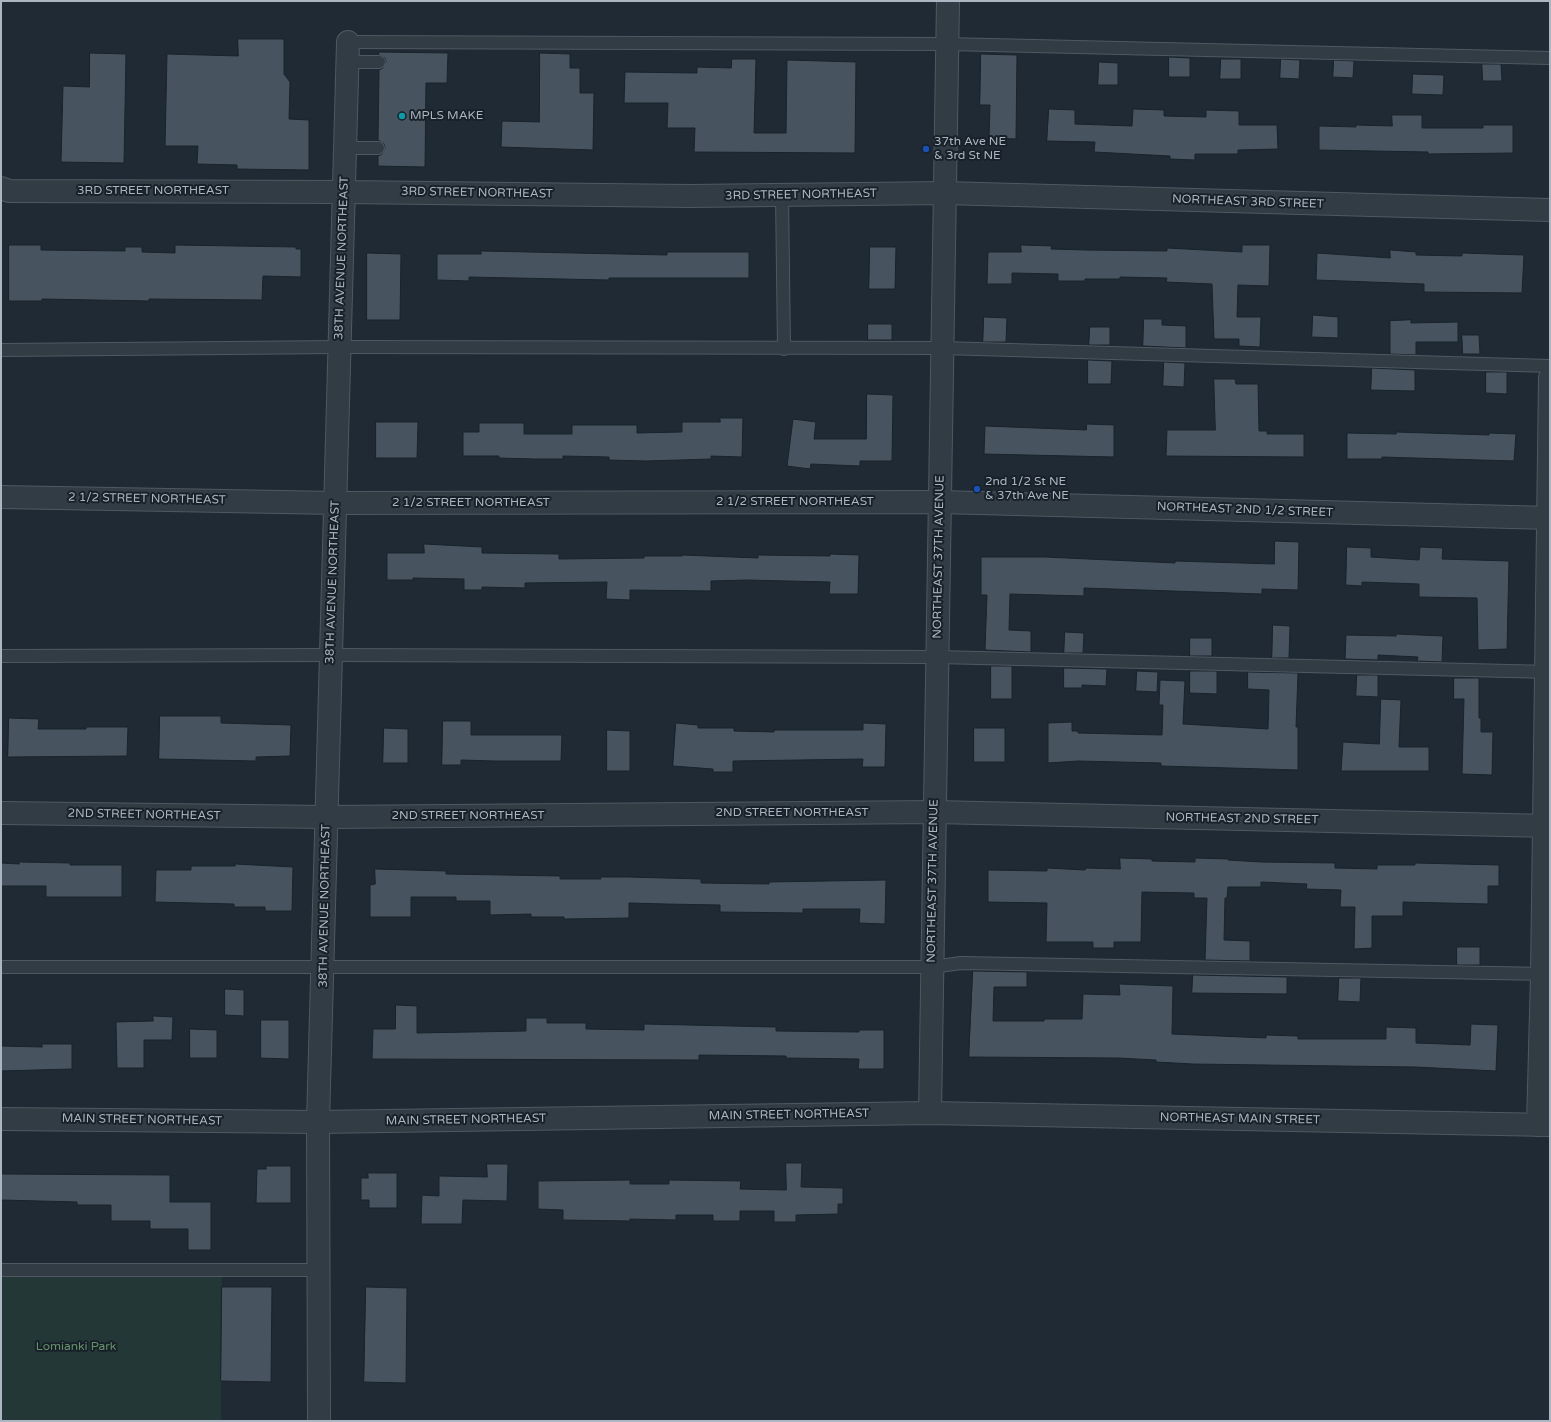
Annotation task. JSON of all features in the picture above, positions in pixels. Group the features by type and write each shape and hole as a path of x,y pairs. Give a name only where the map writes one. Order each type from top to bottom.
{"street":[{"name":"NORTHEAST 37TH AVENUE","path":"930,1113 948,1"},
{"name":"38TH AVENUE NORTHEAST","path":"319,1420 318,1122 324,968 331,655 348,52"},
{"name":"3RD STREET NORTHEAST","path":"4,195 344,192 690,196 945,194"},
{"name":"NORTHEAST 3RD STREET","path":"945,194 1550,210"},
{"path":"1544,1125 1550,378"},
{"name":"2 1/2 STREET NORTHEAST","path":"1,497 336,503 940,502"},
{"name":"NORTHEAST 2ND 1/2 STREET","path":"940,502 1549,518"},
{"name":"2ND STREET NORTHEAST","path":"1,813 327,817 935,812"},
{"name":"NORTHEAST 2ND STREET","path":"935,812 1547,826"},
{"name":"MAIN STREET NORTHEAST","path":"1,1119 318,1122 930,1113"},
{"name":"NORTHEAST MAIN STREET","path":"930,1113 1544,1125"}],"lane":[{"path":"348,52 947,44 1550,58"},
{"path":"348,52 379,62"},
{"path":"346,148 378,148"},
{"path":"782,195 784,349"},
{"path":"1,350 340,347 784,349 943,348 1550,366"},
{"path":"1,656 331,655 938,657 1548,671"},
{"path":"1,967 932,967 961,963 1546,974"},
{"path":"1,1270 319,1270"}],"green space":[{"name":"Lomianki Park","path":"1,1271 222,1275 221,1421 1,1421"}],"building":[{"path":"238,39 284,39 284,74 290,82 289,119 309,120 309,170 237,169 237,165 197,164 198,146 165,146 167,54 238,56"},
{"name":"MPLS MAKE","path":"379,52 448,53 447,83 426,83 425,167 378,166 378,156 382,154 385,148 384,144 378,140 379,70 383,68 386,62 385,58 379,55"},
{"path":"90,53 126,54 124,163 61,162 63,86 89,87"},
{"path":"540,53 570,54 570,68 580,68 580,93 594,93 593,150 501,147 502,121 539,122"},
{"path":"981,54 1017,55 1016,139 989,138 990,105 980,105"},
{"path":"1169,57 1190,58 1190,77 1169,77"},
{"path":"732,59 756,59 754,133 786,133 787,60 856,62 855,153 694,152 695,128 667,128 668,103 624,103 625,72 697,73 697,67 731,68"},
{"path":"1221,59 1241,59 1241,79 1220,79"},
{"path":"1281,59 1300,60 1299,79 1280,78"},
{"path":"1334,60 1354,61 1353,78 1333,77"},
{"path":"1099,62 1118,63 1118,85 1098,85"},
{"path":"1482,64 1501,64 1502,81 1483,81"},
{"path":"1413,74 1444,75 1443,95 1412,94"},
{"path":"1049,109 1075,110 1075,124 1132,126 1133,109 1164,110 1164,116 1206,117 1206,110 1239,111 1239,125 1277,125 1278,149 1238,150 1238,154 1195,154 1195,160 1170,159 1170,156 1094,152 1095,142 1047,141"},
{"path":"1392,115 1422,115 1422,128 1483,128 1483,125 1513,125 1513,153 1428,154 1428,152 1319,150 1319,126 1392,126"},
{"path":"9,245 41,245 41,250 125,251 125,247 142,247 142,252 175,253 175,245 296,247 296,249 301,249 301,277 263,276 262,300 149,299 149,301 42,299 42,301 9,301"},
{"path":"1021,245 1052,246 1051,249 1167,251 1167,248 1242,252 1242,245 1270,245 1269,286 1238,285 1237,317 1261,317 1260,347 1239,346 1239,339 1214,339 1212,284 1166,282 1167,278 1120,277 1120,279 1058,281 1058,274 1012,273 1012,284 987,284 988,252 1021,252"},
{"path":"870,247 896,247 895,289 869,289"},
{"path":"1390,250 1416,252 1416,255 1462,256 1462,253 1524,255 1522,293 1424,292 1424,284 1316,280 1317,253 1390,258"},
{"path":"481,251 667,255 667,252 749,252 749,278 609,278 609,280 469,277 469,281 437,280 437,254 481,254"},
{"path":"367,253 401,254 400,320 367,320"},
{"path":"1313,315 1338,317 1338,338 1312,337"},
{"path":"984,317 1007,318 1006,342 983,342"},
{"path":"1144,319 1162,319 1162,325 1186,326 1186,348 1143,346"},
{"path":"1411,320 1411,323 1458,322 1458,342 1416,342 1416,355 1390,354 1390,321"},
{"path":"868,324 892,324 892,340 868,340"},
{"path":"1090,327 1110,327 1110,345 1089,345"},
{"path":"1462,335 1479,335 1480,354 1463,354"},
{"path":"1088,360 1112,361 1111,384 1088,384"},
{"path":"1164,362 1185,363 1184,387 1163,386"},
{"path":"1372,368 1415,370 1415,391 1371,390"},
{"path":"1486,372 1507,372 1507,394 1486,393"},
{"path":"1214,379 1235,379 1236,384 1258,384 1259,431 1267,431 1267,434 1304,434 1304,457 1166,456 1167,430 1215,430"},
{"path":"867,394 893,395 892,461 860,461 860,466 811,464 810,469 787,466 793,419 816,422 814,439 866,439"},
{"path":"720,418 743,418 742,457 711,456 711,459 646,461 609,460 609,457 563,456 563,459 535,459 499,458 499,456 463,456 463,432 479,432 479,423 524,423 524,434 572,434 572,425 637,425 637,433 682,432 682,422 720,422"},
{"path":"376,422 418,422 417,458 376,458"},
{"path":"1087,424 1114,425 1114,457 984,454 985,426 1086,430"},
{"path":"1396,432 1489,435 1489,433 1516,434 1514,461 1382,457 1382,459 1347,459 1347,433 1396,434"},
{"path":"1275,541 1299,542 1298,590 1262,589 1262,594 1084,588 1084,596 1010,594 1009,630 1031,631 1031,652 985,650 987,595 981,595 981,557 1045,557 1175,563 1175,561 1274,564"},
{"path":"424,544 482,547 482,553 559,554 559,559 644,558 644,556 682,555 758,558 758,555 859,555 858,594 829,594 830,582 747,580 711,581 711,591 630,590 630,600 606,599 607,582 525,583 525,588 482,587 482,590 464,590 464,579 413,578 413,580 387,580 387,553 424,553"},
{"path":"1347,547 1371,548 1371,557 1419,560 1420,547 1443,548 1442,559 1509,561 1507,649 1478,650 1477,598 1419,597 1419,584 1362,582 1362,586 1346,585"},
{"path":"1273,625 1290,626 1289,658 1272,658"},
{"path":"1065,632 1084,633 1083,653 1064,653"},
{"path":"1396,634 1443,636 1442,662 1417,661 1418,657 1378,655 1378,660 1345,659 1346,635 1396,636"},
{"path":"1190,638 1212,638 1212,656 1190,656"},
{"path":"991,666 1012,666 1012,699 991,699"},
{"path":"1064,668 1107,669 1106,686 1082,685 1082,688 1064,688"},
{"path":"1137,671 1158,672 1157,692 1136,691"},
{"path":"1190,671 1217,671 1217,694 1190,693"},
{"path":"1248,672 1298,673 1296,727 1298,727 1298,770 1161,766 1161,763 1078,761 1048,763 1048,723 1072,722 1072,731 1078,731 1078,733 1162,735 1163,705 1159,705 1160,680 1185,681 1183,724 1268,729 1269,690 1248,689"},
{"path":"1357,675 1378,675 1378,697 1356,696"},
{"path":"1454,678 1479,678 1479,718 1481,718 1481,732 1493,732 1492,775 1462,774 1464,699 1454,699"},
{"path":"1381,699 1401,700 1399,747 1429,747 1429,771 1341,771 1343,742 1379,744"},
{"path":"160,716 221,716 221,723 291,725 290,756 256,757 256,761 159,759"},
{"path":"9,718 39,719 38,729 128,727 127,756 8,757"},
{"path":"443,721 471,721 471,735 562,735 561,761 461,760 461,765 442,765"},
{"path":"676,723 698,725 698,728 734,728 734,731 774,732 774,730 863,730 863,723 886,724 885,767 862,767 863,759 733,761 733,772 713,772 713,769 673,766"},
{"path":"384,728 408,729 408,763 383,763"},
{"path":"974,728 1005,728 1005,762 974,762"},
{"path":"607,730 630,731 630,771 607,771"},
{"path":"1120,858 1152,859 1152,861 1195,862 1195,858 1261,862 1335,863 1335,868 1377,869 1377,865 1415,865 1415,863 1499,865 1499,886 1488,886 1488,904 1403,902 1403,916 1372,916 1372,948 1354,949 1355,907 1340,907 1341,890 1306,889 1307,884 1261,882 1261,887 1228,887 1227,898 1225,898 1224,940 1250,941 1250,961 1205,960 1207,898 1194,898 1194,893 1142,892 1141,942 1114,942 1114,948 1093,948 1093,942 1046,942 1047,903 988,902 988,870 1047,871 1047,868 1085,870 1086,868 1120,869"},
{"path":"19,862 70,863 70,865 122,865 122,897 46,897 46,886 1,886 1,863 19,864"},
{"path":"235,864 293,867 292,911 265,911 265,907 234,907 234,904 155,902 156,870 191,870 191,866 235,866"},
{"path":"375,869 446,871 446,874 560,876 560,879 601,879 600,877 628,877 701,879 701,883 769,884 769,882 886,880 885,924 859,923 860,909 803,909 803,913 720,912 720,905 629,903 629,918 564,919 564,917 531,917 531,914 490,915 490,901 456,901 456,897 411,897 411,917 370,917 370,885 375,884"},
{"path":"1457,947 1480,947 1480,965 1457,965"},
{"path":"973,971 1027,972 1027,987 994,987 993,1021 1082,1019 1083,994 1120,995 1119,984 1173,986 1172,1034 1266,1038 1266,1035 1298,1036 1298,1039 1386,1039 1386,1027 1416,1028 1416,1043 1470,1045 1471,1024 1498,1025 1496,1071 1415,1067 1193,1064 1118,1058 969,1057"},
{"path":"1193,975 1287,977 1287,994 1192,993"},
{"path":"1339,978 1361,978 1360,1002 1338,1001"},
{"path":"225,989 244,990 244,1016 225,1015"},
{"path":"396,1005 417,1006 417,1033 526,1031 526,1018 547,1018 547,1023 586,1023 586,1029 644,1030 644,1024 776,1027 776,1031 859,1032 859,1030 884,1030 884,1069 858,1069 859,1059 786,1058 786,1056 699,1055 699,1060 372,1059 373,1029 395,1029"},
{"path":"153,1016 173,1017 172,1040 144,1040 144,1068 117,1068 116,1022 153,1021"},
{"path":"261,1020 289,1020 289,1059 261,1058"},
{"path":"190,1029 217,1030 217,1058 190,1058"},
{"path":"42,1044 72,1044 72,1069 1,1071 1,1046 42,1047"},
{"path":"786,1163 802,1163 801,1187 843,1188 843,1204 838,1204 838,1214 796,1215 796,1222 774,1222 774,1211 740,1211 740,1221 713,1221 713,1215 676,1215 676,1220 563,1220 563,1210 538,1209 538,1181 630,1180 630,1184 669,1184 669,1180 741,1181 740,1189 786,1190"},
{"path":"487,1164 508,1164 507,1201 463,1200 462,1224 421,1224 422,1195 439,1196 439,1176 487,1177"},
{"path":"266,1166 291,1166 291,1203 256,1203 257,1169 266,1169"},
{"path":"368,1173 397,1173 397,1208 369,1208 369,1200 361,1200 361,1178 368,1178"},
{"path":"1,1174 170,1175 170,1202 211,1202 211,1250 188,1250 188,1229 150,1229 150,1221 111,1221 111,1205 77,1205 77,1202 1,1200"},
{"path":"222,1287 272,1287 271,1382 221,1381"},
{"path":"366,1287 407,1288 406,1383 364,1382"}],"place":[{"name":"MPLS MAKE","path":"402,116"},
{"name":"37th Ave NE & 3rd St NE","path":"926,149"},
{"name":"2nd 1/2 St NE & 37th Ave NE","path":"977,489"}]}
